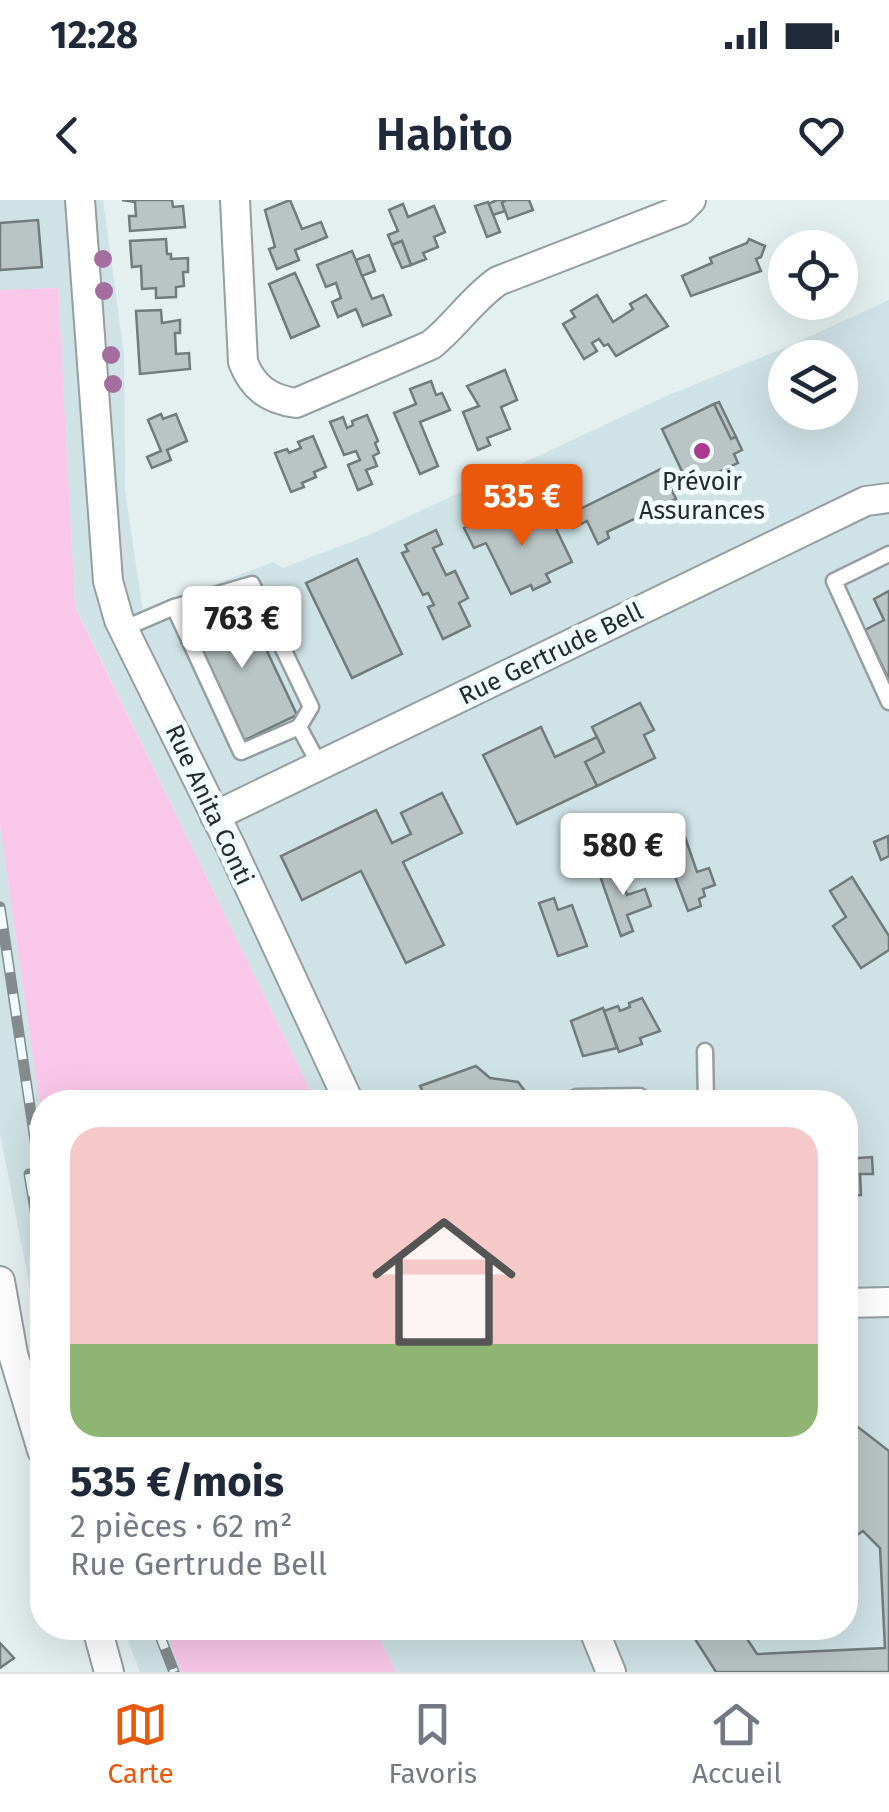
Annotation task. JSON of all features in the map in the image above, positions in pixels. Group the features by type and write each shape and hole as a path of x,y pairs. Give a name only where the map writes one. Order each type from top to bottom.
{"street":[{"name":"Rue Anita Conti","path":"80,200 108,581 123,629 216,816 343,1090"},
{"path":"234,200 243,362 261,391 296,403 431,345 448,332 478,295 498,280 681,210 690,200"},
{"name":"Rue Gertrude Bell","path":"216,816 866,501 889,498"},
{"path":"0,1281 13,1354 30,1410"},
{"path":"858,1303 889,1302"},
{"path":"100,1640 109,1672"},
{"path":"598,1640 610,1672"}],"lane":[{"path":"889,554 834,581 889,702"},
{"path":"123,629 174,607 252,584 311,706 299,727 240,752 174,607"},
{"path":"299,727 320,766"},
{"path":"705,1051 706,1090"}],"shaded area":[{"path":"0,200 103,200 124,355 125,490 143,612 273,562 283,568 369,535 664,397 768,355 768,430 858,430 858,340 802,340 845,320 858,320 858,314 889,300 889,1672 396,1672 380,1640 858,1640 858,1090 310,1090 75,606 58,288 0,290"},
{"path":"58,288 75,607 310,1090 38,1090 0,825 0,290"},
{"path":"0,825 38,1090 30,1090 30,1289 0,1133"},
{"path":"128,1640 169,1640 181,1672 140,1672"},
{"path":"169,1640 380,1640 396,1672 181,1672"}],"building":[{"path":"122,200 172,200 173,207 183,206 185,227 130,231 129,216 136,216 135,202"},
{"path":"290,200 302,229 321,222 327,237 295,250 299,260 277,269 269,249 275,247 265,210"},
{"path":"506,200 502,203 505,211 493,215 488,204"},
{"path":"529,200 533,210 508,219 502,203"},
{"path":"488,202 500,232 487,237 475,206"},
{"path":"403,204 408,217 434,206 445,232 434,237 438,247 423,253 426,259 411,265 402,241 392,245 388,235 398,231 389,210"},
{"path":"38,220 42,267 0,270 0,223"},
{"path":"166,239 171,259 188,258 188,272 183,272 184,286 176,287 176,297 156,298 156,288 142,289 141,266 132,267 130,241"},
{"path":"749,239 765,246 756,259 761,271 691,296 682,276 712,263 710,258"},
{"path":"402,241 411,265 402,268 392,245"},
{"path":"352,251 372,299 383,295 391,315 363,326 356,309 338,317 332,302 341,298 336,283 326,287 317,265"},
{"path":"369,255 375,271 362,276 356,260"},
{"path":"295,273 319,326 291,338 269,284"},
{"path":"597,295 613,322 633,309 630,304 646,295 668,326 616,356 599,339 592,343 597,351 584,359 563,324 575,317 571,311"},
{"path":"161,310 162,323 180,320 180,333 175,333 176,354 189,353 190,369 140,374 136,311"},
{"path":"505,370 517,400 501,407 510,429 487,438 490,445 478,450 463,412 479,406 467,386"},
{"path":"431,381 436,395 442,393 450,410 420,422 438,466 420,474 394,413 416,404 410,389"},
{"path":"719,402 736,437 731,439 714,404"},
{"path":"714,404 731,439 736,437 742,450 734,454 738,463 689,486 662,429"},
{"path":"161,414 163,419 176,414 187,441 167,450 171,460 152,468 147,457 161,451 148,420"},
{"path":"367,415 379,453 373,456 377,466 366,470 372,484 358,490 348,465 360,460 356,451 344,455 330,422 343,417 347,428 353,425 352,421"},
{"path":"313,436 326,467 314,472 316,477 302,483 304,487 291,492 275,453 301,448 298,442"},
{"path":"661,469 676,499 607,532 609,538 598,544 587,521 573,528 557,494 572,487 582,508"},
{"path":"499,511 507,528 548,512 572,562 546,574 550,582 511,594 486,543 474,548 464,528"},
{"path":"436,530 442,544 433,548 446,575 455,571 468,598 459,603 470,626 443,639 428,607 434,605 428,593 423,595 402,553 408,551 405,545"},
{"path":"357,559 402,654 352,678 306,583"},
{"path":"889,591 889,680 865,630 884,620 874,599"},
{"path":"243,600 297,715 241,742 187,627"},
{"path":"640,703 654,730 644,735 655,758 597,786 585,762 604,752 592,727"},
{"path":"541,727 555,757 597,737 604,752 585,762 597,786 517,824 483,755"},
{"path":"442,793 462,833 403,862 444,945 406,963 361,871 302,900 281,856 376,810 392,843 411,834 401,813"},
{"path":"888,836 889,856 881,860 874,842"},
{"path":"685,837 697,872 709,868 715,885 703,889 701,906 688,911 663,845"},
{"path":"622,865 628,881 623,883 627,895 645,889 651,906 627,915 633,931 621,936 599,873"},
{"path":"852,877 889,936 889,950 861,968 833,926 846,917 830,891"},
{"path":"554,898 558,910 572,905 587,946 558,956 539,903"},
{"path":"642,998 660,1031 640,1038 642,1044 619,1052 604,1011 618,1006 620,1011"},
{"path":"603,1008 617,1048 583,1056 571,1021"},
{"path":"476,1066 490,1078 518,1082 524,1090 422,1090 420,1086"},
{"path":"872,1157 873,1174 860,1174 858,1195 858,1158"},
{"path":"858,1427 889,1451 889,1672 716,1672 696,1640 748,1640 757,1654 885,1648 880,1548 863,1531 858,1534"},
{"path":"0,1643 14,1658 0,1668"}],"railway":[{"path":"0,907 30,1107"},
{"path":"29,1174 30,1180"},
{"path":"162,1640 174,1672"}],"place":[{"name":"Prévoir Assurances","path":"702,451"}]}
